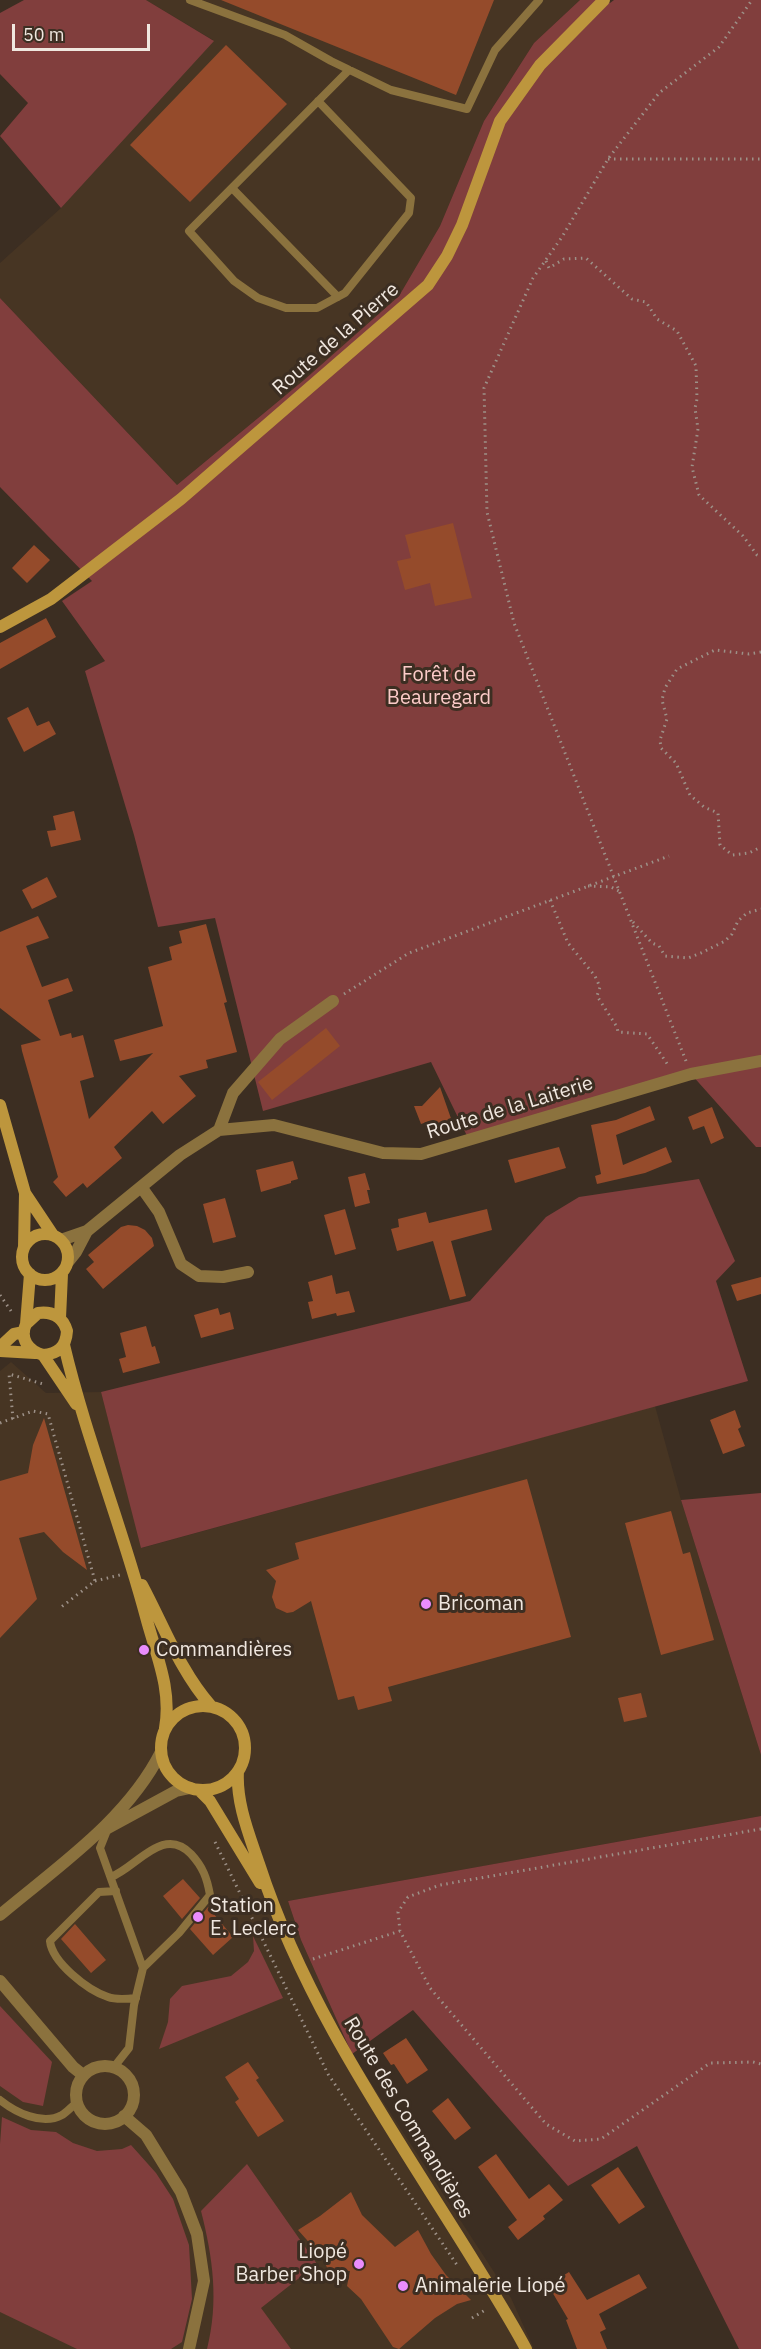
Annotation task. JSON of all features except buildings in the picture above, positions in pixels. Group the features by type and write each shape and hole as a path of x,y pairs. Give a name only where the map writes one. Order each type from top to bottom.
{"main road":[{"name":"Route de la Pierre","path":"0,627 51,599 181,499 428,285 447,256 462,225 500,121 540,65 604,0"},
{"path":"0,1105 25,1193 22,1262 30,1274 37,1279 54,1279 62,1274 68,1262 66,1246 25,1193"},
{"path":"24,1247 36,1235 57,1237"},
{"path":"25,1328 30,1274"},
{"name":"Route des Commandières","path":"62,1274 60,1318 67,1331 64,1346 82,1413 134,1569 146,1620 164,1676 168,1708 160,1752 165,1767 176,1780 194,1789 210,1801 270,1899"},
{"path":"0,1349 14,1334 25,1328 31,1317 46,1312 60,1318"},
{"name":"Route des Commandières","path":"25,1328 24,1340 39,1354 82,1413"},
{"path":"0,1349 39,1354 58,1351 64,1346"},
{"name":"Route des Commandières","path":"134,1569 184,1669 199,1693 211,1706 226,1712 238,1724 246,1742 237,1784 243,1816 270,1899 297,1964 351,2064 526,2349"},
{"path":"165,1728 176,1714 193,1706 211,1706"},
{"path":"194,1789 214,1789 228,1782 238,1771"}],"street":[{"path":"219,1130 233,1093 280,1039 333,1001"},
{"name":"Route de la Laiterie","path":"68,1262 87,1231 180,1155 219,1130 274,1125 383,1153 422,1154 691,1073 761,1061"},
{"path":"142,1188 159,1212 181,1264 199,1276 223,1276 248,1272"},
{"name":"Route de la Laiterie","path":"57,1237 87,1231"},
{"path":"0,1915 92,1837 136,1793 160,1752"},
{"path":"92,1837 176,1791 194,1789"},
{"path":"0,1981 82,2075"},
{"path":"97,2066 114,2067 128,2077 134,2094 129,2110 115,2122 96,2122 88,2118 77,2103 75,2093 82,2075 97,2066"},
{"path":"124,2116 146,2135 180,2192 197,2234 204,2282 189,2349"}],"lane":[{"path":"190,0 285,35 391,90 467,109 495,50 539,0"},
{"path":"318,101 411,198 409,213 345,293 317,308 286,308 258,298 234,281 189,231 232,188 318,101 349,70"},
{"path":"232,188 338,297"},
{"path":"108,1828 100,1848 143,1968 129,2048 114,2067"},
{"path":"111,1877 122,1873 160,1844 173,1843 185,1848 207,1875 210,1895 179,1933 143,1968"},
{"path":"116,1890 99,1892 50,1941 51,1951 85,1987 109,1998 136,1998"},
{"path":"0,2100 13,2110 43,2120 61,2116 77,2103"}],"path":[{"path":"691,1073 514,623 487,512 484,388 534,278 562,237 608,159 659,93 719,46 752,0"},
{"path":"608,159 761,159"},
{"path":"546,260 549,268 564,259 586,258 632,299 646,302 657,319 677,331 696,366 695,408 698,429 692,467 699,495 743,536 761,557"},
{"path":"761,652 749,654 715,650 677,669 662,700 667,719 660,740 661,748 676,763 690,795 704,807 718,813 720,845 732,855 749,853 761,847"},
{"path":"333,1001 409,953 669,856"},
{"path":"586,886 611,887 621,892"},
{"path":"550,900 568,943 595,976 600,987 597,996 618,1032 647,1034 667,1064 675,1069 691,1073"},
{"path":"632,921 652,943 659,946 665,956 688,958 725,941 732,934 738,921 747,913 761,909"},
{"path":"13,1419 9,1374 46,1384"},
{"path":"0,1424 33,1411 48,1414 95,1581"},
{"path":"60,1608 95,1581 121,1574"},
{"path":"761,1829 440,1885 408,1897 398,1912 400,1932 430,1988 546,2124 575,2141 601,2139 710,2064 753,2062 761,2064"},
{"path":"297,1964 400,1932"},
{"path":"472,2318 488,2308"}],"shaded area":[{"path":"146,0 580,0 534,43 484,121 440,226 399,296 304,380 177,485 0,298 0,263 61,208 213,40"},
{"path":"11,1362 46,1393 101,1392 142,1548 655,1406 681,1500 761,1755 761,1816 288,1901 301,1940 352,2054 511,2298 534,2349 0,2349 0,1371"}],"green space":[{"path":"24,0 146,0 214,41 61,208 0,136 28,103 0,74 0,13"},
{"name":"Forêt de Beauregard","path":"580,0 606,0 610,3 614,0 761,0 761,1147 756,1147 691,1074 469,1140 431,1062 263,1111 215,918 158,927 134,835 85,671 105,661 62,601 92,581 0,487 0,298 177,485 304,380 399,296 440,226 484,121 534,43"},
{"path":"699,1179 735,1261 716,1281 748,1381 141,1548 101,1392 470,1301 546,1217 579,1197"},
{"path":"761,1493 761,1755 681,1500"},
{"path":"761,1816 761,2349 739,2349 637,2146 568,2186 413,2010 352,2054 301,1940 288,1901"},
{"path":"253,1936 283,1998 159,2049 168,2022 170,1999 182,1986 231,1976 248,1962 254,1951"},
{"path":"0,2006 52,2062 43,2106 23,2102 0,2086"},
{"path":"2,2117 31,2130 56,2132 73,2143 97,2151 122,2149 131,2145 156,2173 173,2199 189,2245 192,2299 182,2342 171,2349 77,2349 0,2312"},
{"path":"247,2164 317,2264 261,2308 291,2349 207,2349 214,2297 209,2246 201,2211"}],"place":[{"name":"Bricoman","path":"426,1604"},
{"name":"Commandières","path":"144,1650"},
{"name":"Station E. Leclerc","path":"198,1917"},
{"name":"Liopé Barber Shop","path":"359,2264"},
{"name":"Animalerie Liopé","path":"403,2286"}]}
